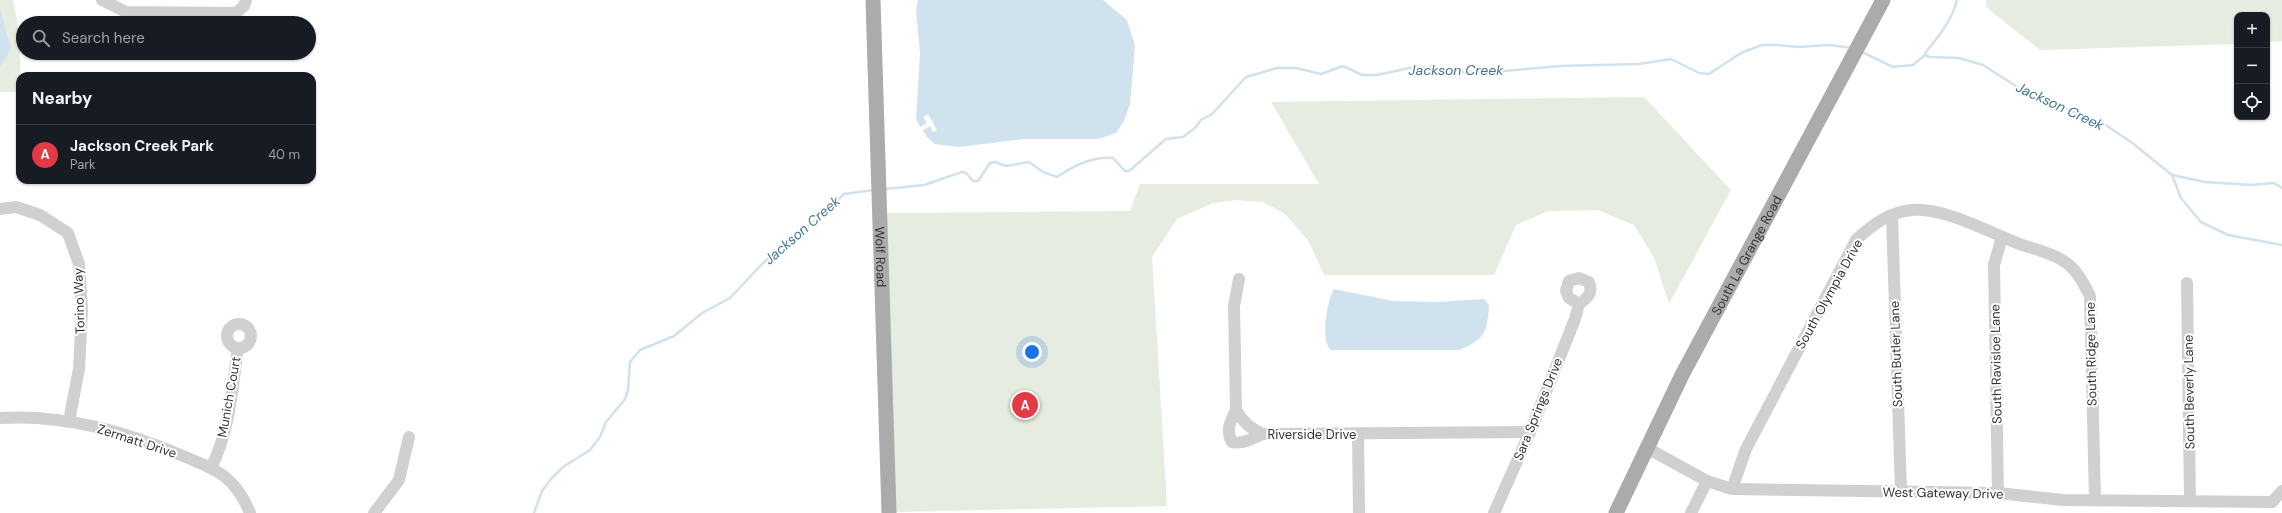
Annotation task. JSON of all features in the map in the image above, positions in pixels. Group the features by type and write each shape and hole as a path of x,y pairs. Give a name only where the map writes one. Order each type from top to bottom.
{"main road":[{"name":"Wolf Road","path":"873,0 877,177 889,513"},
{"name":"South La Grange Road","path":"1616,513 1682,375 1883,0"}],"street":[{"path":"104,0 126,12 228,13 236,13 244,6 246,0"},
{"name":"Torino Way","path":"0,209 16,207 40,215 68,233 79,264 82,311 79,369 69,421"},
{"name":"South Olympia Drive","path":"1732,489 1746,449 1856,240 1875,223 1892,215 1911,210 1927,211 1949,216 2002,237"},
{"name":"South Butler Lane","path":"1892,215 1901,492"},
{"name":"South Ravisloe Lane","path":"1998,493 1994,264 2002,237"},
{"name":"South Ridge Lane","path":"2002,237 2062,260 2080,276 2090,296 2095,499"},
{"path":"1239,279 1234,306 1236,410 1228,427 1228,436 1232,442 1238,443 1249,441 1262,434"},
{"name":"South Beverly Lane","path":"2187,284 2190,500"},
{"name":"Sara Springs Drive","path":"1494,513 1530,432 1575,319 1579,304"},
{"name":"Munich Court","path":"211,468 219,452 228,423 238,348"},
{"name":"Riverside Drive","path":"1236,410 1241,420 1250,428 1262,434 1530,432"},
{"name":"Zermatt Drive","path":"0,418 29,416 69,421 120,432 163,448 211,468 224,476 237,488 250,513"},
{"path":"1358,434 1359,513"},
{"path":"374,513 398,480 410,437"},
{"name":"West Gateway Drive","path":"1647,448 1707,481 1732,489 1998,493 2033,498 2190,500 2273,508"},
{"path":"1691,513 1707,481"},
{"path":"2273,508 2282,491"}],"shaded area":[{"path":"0,0 13,0 16,16 16,60 20,60 20,72 16,72 16,92 0,92"},
{"path":"1986,0 2282,0 2282,41 2270,42 2270,12 2234,12 2234,44 2040,50 1987,8"},
{"path":"1644,97 1731,190 1669,304 1654,257 1634,225 1598,210 1548,211 1516,225 1494,275 1324,275 1308,240 1285,214 1263,202 1236,200 1213,203 1177,219 1152,257 1167,506 895,512 882,213 1130,211 1140,184 1319,184 1271,102"}],"water":[{"path":"918,0 1103,0 1127,20 1135,46 1130,104 1124,121 1116,133 1098,139 1025,139 958,147 935,144 927,137 916,120 920,53 916,10"},
{"path":"0,8 11,49 0,67"},
{"path":"1334,289 1393,301 1438,302 1484,299 1489,305 1486,328 1480,338 1469,346 1460,350 1331,350 1328,345 1325,330 1327,311"}],"pier":[{"path":"928,114 937,130 933,132 930,126 921,131 919,128 927,123 923,117"}],"waterway":[{"name":"Jackson Creek","path":"1862,52 1893,67 1913,65 1925,55 1936,40 1952,14 1957,0"},
{"name":"Jackson Creek","path":"885,189 924,185 962,172 966,173 973,181 978,181 990,163 995,162 1006,166 1029,162 1043,172 1057,177 1070,169 1091,160 1113,158 1125,171 1129,171 1166,139 1183,137 1195,128 1201,120 1212,114 1246,77 1277,68 1296,68 1321,74 1343,66 1362,75 1377,75 1414,67 1432,67 1449,72 1494,72 1560,66 1639,64 1671,59 1699,73 1709,74 1741,53 1762,45 1797,47 1830,45 1852,48"},
{"name":"Jackson Creek","path":"1925,55 1930,57 1959,58 1983,65 2025,92 2104,124 2131,142 2172,175 2181,198 2201,222 2228,235 2282,245"},
{"path":"2172,175 2205,182 2251,185 2274,183 2282,188"},
{"name":"Jackson Creek","path":"534,513 542,491 551,479 563,467 590,450 600,437 606,422 625,399 628,390 630,362 640,350 674,336 702,313 730,298 764,262 803,231 844,194 874,190"}],"place":[{"name":"Jackson Creek Park","path":"1025,405"}]}
